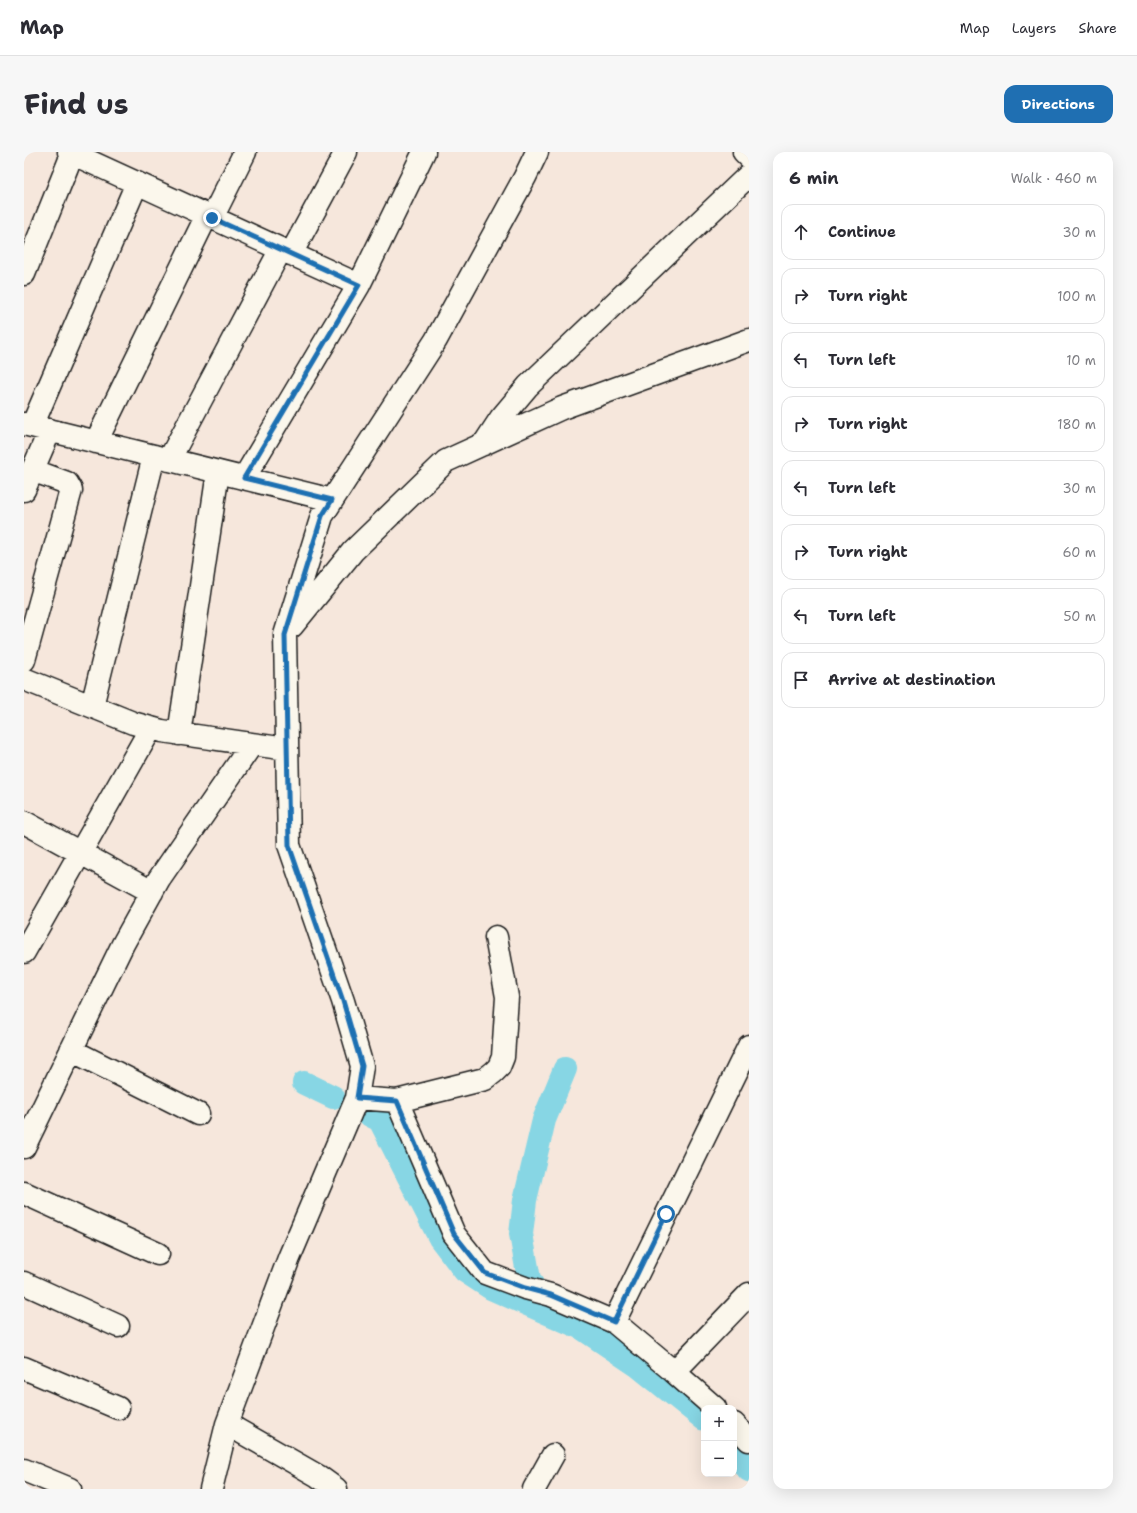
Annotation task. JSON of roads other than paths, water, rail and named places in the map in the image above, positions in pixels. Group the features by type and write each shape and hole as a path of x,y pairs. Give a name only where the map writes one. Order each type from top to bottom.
{"street":[{"path":"24,274 71,152 359,285"},
{"path":"96,442 210,217 245,152"},
{"path":"92,706 161,458 346,152"},
{"path":"244,478 359,285 424,152"},
{"path":"211,1489 227,1424 289,1258 357,1098 362,1066 343,1001 289,845 285,635 322,516 436,340 522,184 537,152"},
{"path":"744,152 749,157"},
{"path":"484,444 501,418 528,386 749,175"},
{"path":"24,660 71,490 67,483 28,480 35,427 137,183"},
{"path":"285,635 353,551 446,461 562,408 749,340"},
{"path":"35,427 332,500"},
{"path":"179,734 218,472"},
{"path":"24,679 133,723 151,728 179,734 287,749"},
{"path":"24,952 151,728"},
{"path":"24,1147 123,944 159,879 252,744"},
{"path":"24,822 152,892"},
{"path":"357,1098 397,1101 485,1078 499,1067 503,1057 507,997 496,937"},
{"path":"614,1322 749,1046"},
{"path":"71,1050 198,1114"},
{"path":"397,1101 454,1234 485,1273 525,1288 551,1295 614,1322 712,1405"},
{"path":"24,1193 158,1254"},
{"path":"24,1283 118,1326"},
{"path":"674,1372 749,1294"},
{"path":"24,1368 118,1408"},
{"path":"227,1424 318,1476 336,1489"},
{"path":"737,1427 749,1440"},
{"path":"534,1489 553,1455"},
{"path":"24,1470 70,1489"}],"waterway":[{"path":"544,1306 529,1279 521,1234 525,1200 544,1120 565,1069"},
{"path":"304,1083 333,1097"},
{"path":"370,1115 380,1120 440,1238 465,1271 491,1288 582,1328 637,1365 701,1417"},
{"path":"737,1456 749,1470"}]}
